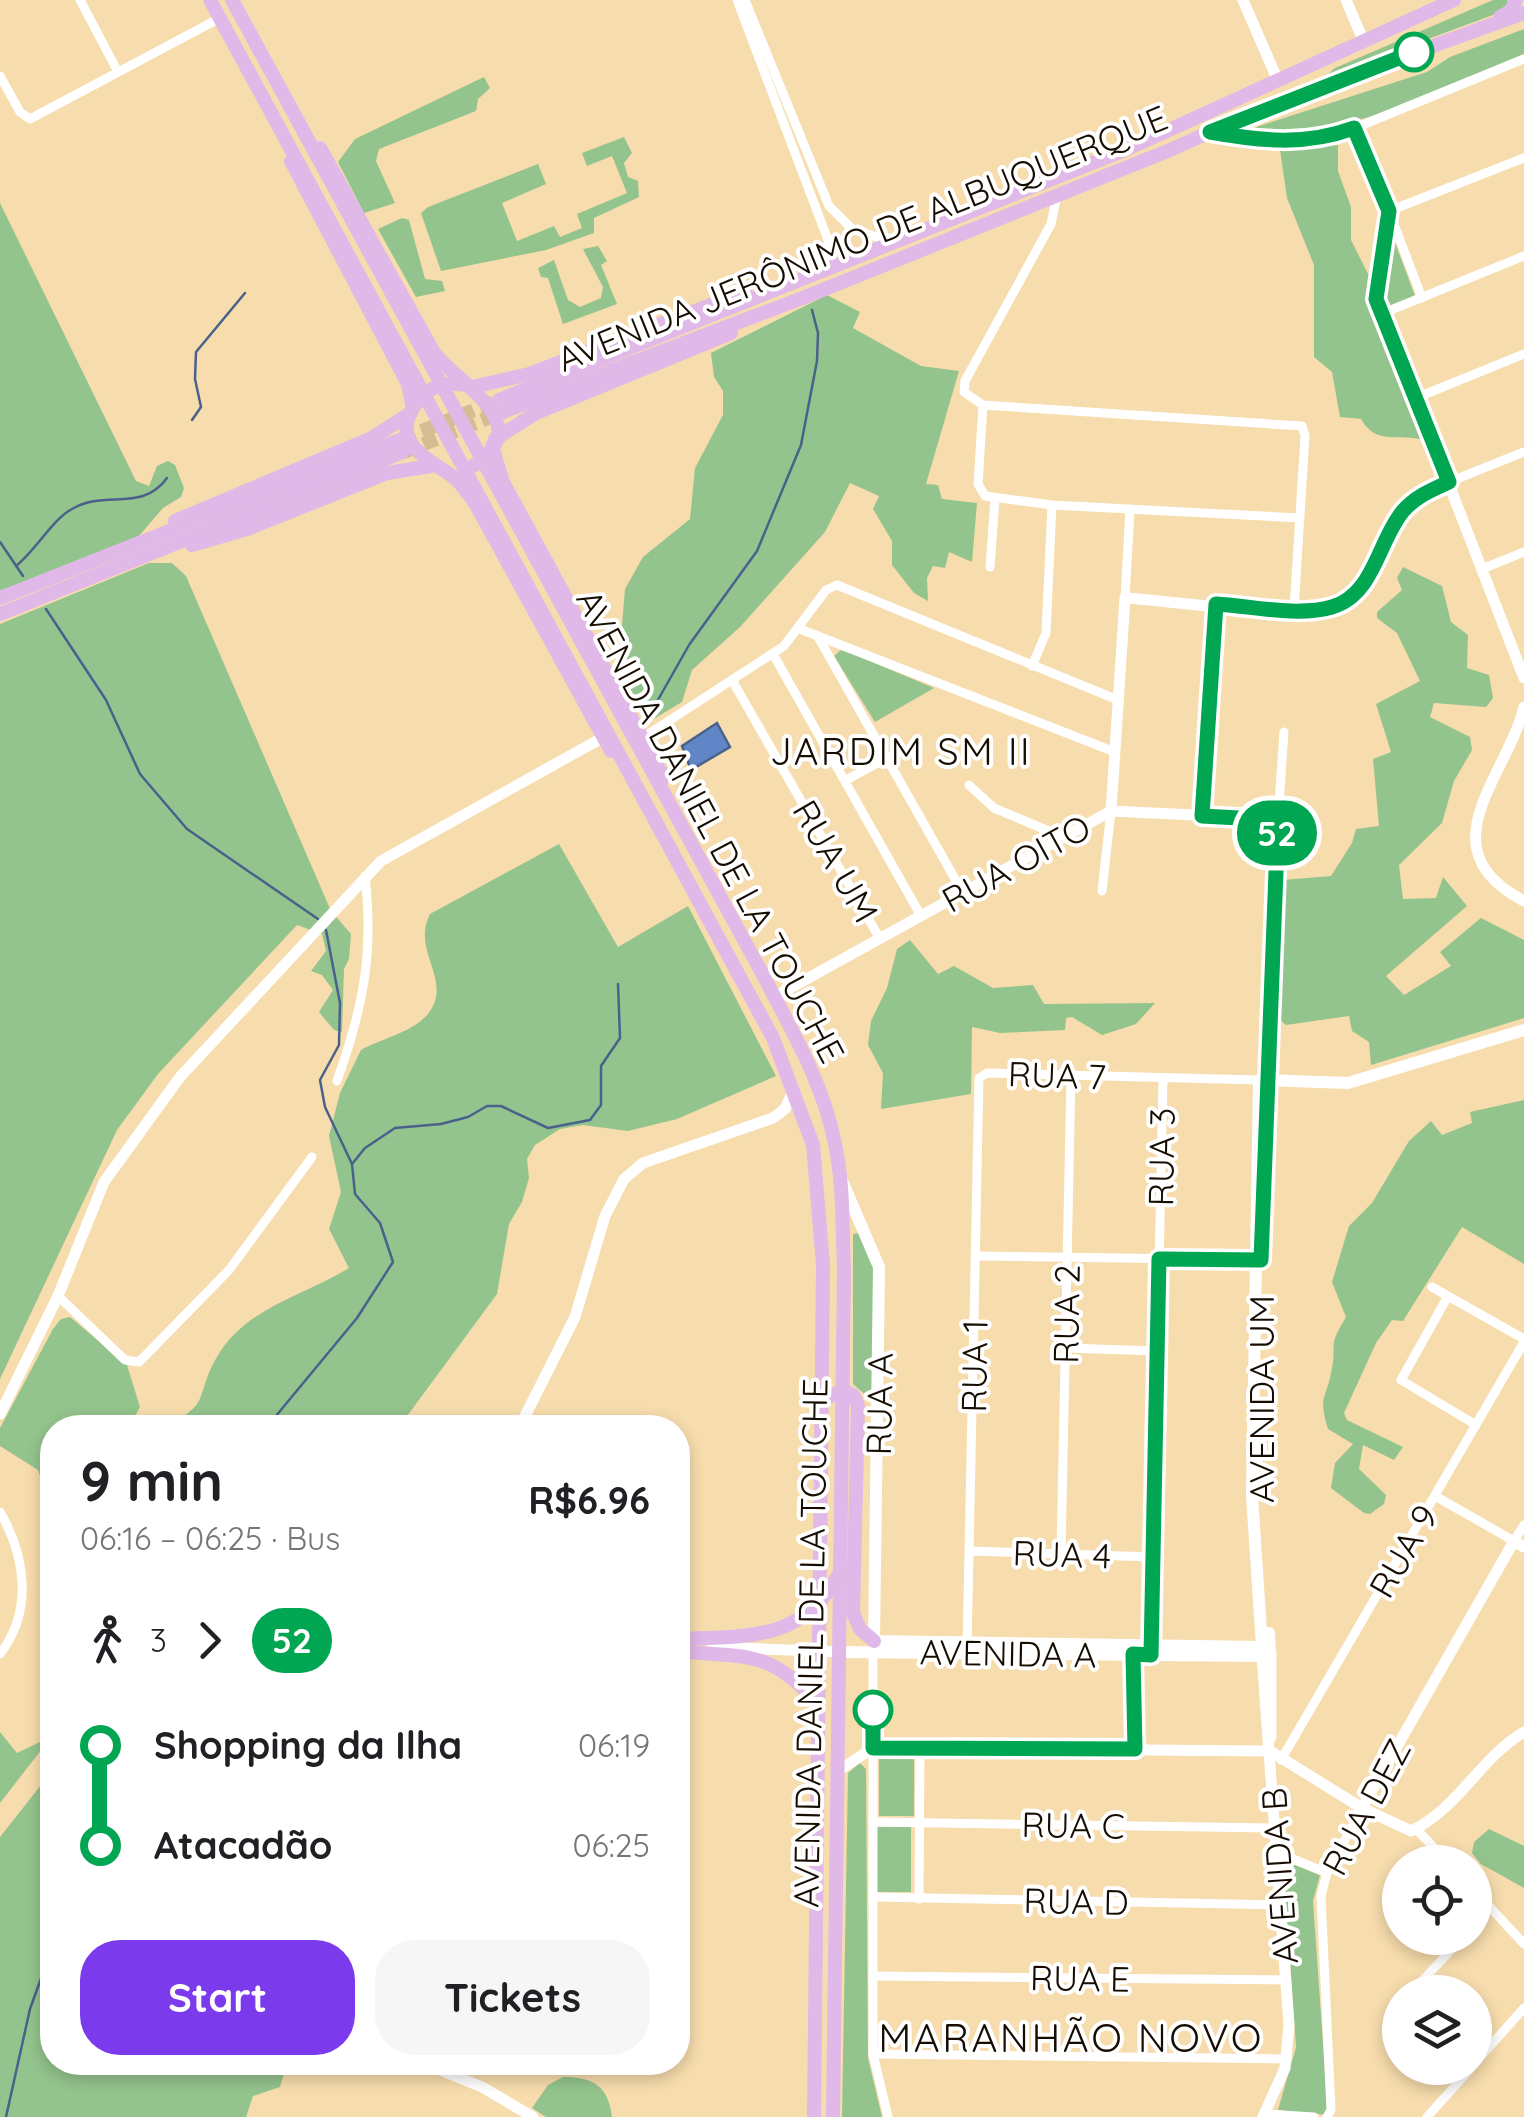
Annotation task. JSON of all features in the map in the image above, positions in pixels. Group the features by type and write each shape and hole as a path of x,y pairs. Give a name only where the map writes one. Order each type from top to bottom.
{"main road":[{"name":"AVENIDA DANIEL DE LA TOUCHE","path":"210,0 258,87 314,171 610,715 708,874 823,1098 841,1176 844,1390 833,2117"},
{"name":"AVENIDA DANIEL DE LA TOUCHE","path":"232,0 280,90 314,171"},
{"name":"AVENIDA JERÔNIMO DE ALBUQUERQUE","path":"1454,0 1125,150 832,266 501,406 804,297 1058,196 1267,106 1524,13"},
{"path":"1428,12 1465,0"},
{"path":"1454,37 1508,13 1516,0"},
{"path":"258,87 300,180 408,384 412,444 475,504 602,738 660,828"},
{"path":"280,90 334,170 433,351 493,409 494,442 503,482 644,737 708,874"},
{"path":"0,614 135,552 214,502 372,438 442,384 470,386 519,378 692,310 832,266"},
{"path":"135,552 247,530 387,473 477,464 494,442 536,412 711,342 804,297"},
{"path":"0,598 135,552 402,446"},
{"name":"AVENIDA DANIEL DE LA TOUCHE","path":"610,715 660,828 772,1038 812,1145 820,1197 814,2117"},
{"path":"1263,1084 1348,1082 1524,1030"},
{"path":"1263,1084 1347,1090 1524,1039"},
{"name":"AVENIDA UM","path":"1263,1084 1258,1494 1264,1651"},
{"name":"RUA A","path":"841,1176 879,1267 874,1646"},
{"path":"819,1402 844,1390 854,1396 858,1406 853,1607 840,1652"},
{"path":"690,1643 774,1631 800,1622 816,1608 841,1570"},
{"path":"853,1607 858,1626 874,1646"},
{"name":"AVENIDA A","path":"840,1652 874,1646 1264,1651"},
{"path":"690,1647 766,1660 784,1669 816,1702"}],"street":[{"path":"80,0 118,72"},
{"path":"736,0 828,240 832,266"},
{"path":"746,0 828,206 852,230 892,242"},
{"path":"1244,0 1278,80"},
{"path":"1346,0 1364,42"},
{"path":"0,76 20,112 30,119 220,18"},
{"path":"1210,132 1278,142 1321,138 1524,59"},
{"path":"1354,128 1422,298"},
{"path":"1389,211 1524,158"},
{"path":"1058,196 1052,224 963,384 965,395 978,404 1302,426 1305,436 1294,610"},
{"path":"1389,211 1377,279 1382,314 1482,568 1520,653 1524,678"},
{"path":"1382,314 1524,256"},
{"path":"1416,398 1524,354"},
{"path":"978,404 978,484 990,498 990,567"},
{"path":"1124,598 1294,610 1330,608 1350,598 1367,578 1402,512 1424,493 1524,452"},
{"path":"990,498 1299,518"},
{"path":"1032,666 1046,633 1052,505"},
{"path":"1102,891 1111,810 1130,509"},
{"path":"1482,568 1524,552"},
{"path":"644,737 773,654 800,629 832,586 1118,700"},
{"path":"1202,816 1216,604"},
{"path":"800,629 1115,752"},
{"path":"817,635 963,892"},
{"path":"773,654 922,916"},
{"name":"RUA UM","path":"732,680 880,938"},
{"path":"1524,707 1483,797 1475,841 1496,882 1524,900"},
{"path":"1263,1084 1284,732"},
{"path":"0,1414 58,1296 104,1182 180,1078 311,941 365,876 391,854 602,738"},
{"path":"846,780 888,757"},
{"path":"969,785 994,808 1063,837"},
{"name":"RUA OITO","path":"774,997 1111,810 1278,820"},
{"path":"337,1081 354,1031 369,964 365,876"},
{"name":"RUA 7","path":"978,1080 987,1073 1263,1084"},
{"name":"RUA 2","path":"1061,1553 1071,1075"},
{"name":"RUA 3","path":"1151,1650 1163,1078"},
{"name":"RUA 1","path":"967,1648 978,1080"},
{"path":"526,1415 575,1317 609,1206 624,1179 643,1163 773,1118 788,1105 793,1087"},
{"path":"58,1296 119,1355 140,1362 230,1270 312,1158"},
{"path":"977,1256 1258,1260"},
{"path":"1432,1287 1524,1341"},
{"path":"1448,1296 1400,1380 1476,1426"},
{"name":"RUA 9","path":"1282,1760 1524,1341"},
{"path":"1066,1348 1157,1351"},
{"path":"1435,1496 1519,1544"},
{"path":"0,1512 14,1540 22,1580 17,1625 0,1654"},
{"name":"RUA DEZ","path":"1327,2117 1332,2110 1321,1896 1328,1873 1362,1808 1519,1544 1524,1525"},
{"name":"RUA 4","path":"970,1551 1153,1556"},
{"name":"AVENIDA A","path":"690,1646 840,1652"},
{"name":"RUA A","path":"874,1646 873,2054 888,2117"},
{"path":"1133,1650 1135,1749"},
{"name":"AVENIDA B","path":"1264,1651 1286,1980 1286,2059 1264,2116"},
{"path":"838,1771 873,1748 1270,1751 1402,1830 1416,1829 1464,1792 1499,1748 1524,1732"},
{"path":"919,1899 920,1746"},
{"name":"RUA C","path":"873,1822 1274,1828"},
{"path":"1416,1829 1432,1845"},
{"path":"1276,1852 1328,1873"},
{"name":"RUA D","path":"873,1897 1280,1905"},
{"path":"1492,1909 1524,1944"},
{"path":"1428,1975 1446,1955"},
{"name":"RUA E","path":"873,1976 1286,1980"},
{"path":"1492,2044 1524,2008"},
{"path":"873,2054 1286,2059"},
{"path":"452,2075 482,2087 533,2117"},
{"path":"1427,2117 1455,2085"},
{"path":"1264,2116 1314,2117"}],"green space":[{"path":"1493,0 1507,0 1509,4 1501,12 1325,77 1335,68"},
{"path":"1524,29 1524,54 1390,110 1320,129 1250,129 1427,72 1450,57"},
{"path":"484,77 490,88 478,99 476,111 379,149 376,161 395,203 364,213 338,162 355,139"},
{"path":"624,137 632,153 624,163 628,177 638,181 639,197 594,218 594,233 546,250 441,271 421,213 428,207 538,164 546,184 502,203 517,241 554,226 560,237 582,228 577,214 627,193 612,156 587,166 582,153"},
{"path":"1338,145 1338,171 1351,207 1351,240 1372,282 1372,305 1424,440 1381,436 1361,419 1340,417 1332,372 1314,357 1314,265 1287,198 1280,150"},
{"path":"0,203 136,481 149,486 157,466 168,461 175,465 184,488 181,497 163,508 138,537 0,592"},
{"path":"402,218 409,220 425,279 442,281 445,291 416,297 378,229"},
{"path":"1393,237 1415,296 1386,308 1386,260"},
{"path":"598,246 607,261 601,265 617,304 563,324 548,278 541,277 538,268 554,260 568,300 580,307 601,298 603,287 583,249"},
{"path":"827,295 860,312 853,328 921,366 959,371 926,484 938,485 942,499 977,503 972,562 949,552 945,568 933,566 927,578 928,601 914,593 892,565 892,541 873,509 879,496 850,483 825,532 740,627 692,670 682,702 647,723 618,671 625,589 643,557 690,519 695,468 723,415 723,391 714,377 711,353"},
{"path":"149,563 172,563 186,576 331,911 351,934 344,969 342,1032 334,1030 319,1012 333,990 322,975 311,971 326,951 322,934 297,925 158,1074 117,1130 0,1379 0,624"},
{"path":"1403,567 1442,586 1451,622 1468,635 1467,668 1489,675 1493,698 1486,707 1434,703 1430,717 1470,737 1472,750 1454,781 1442,823 1399,865 1403,899 1436,898 1443,877 1467,906 1386,976 1404,995 1451,966 1440,952 1481,918 1524,940 1524,1018 1371,1065 1369,1042 1352,1031 1349,1016 1286,1025 1278,1018 1282,880 1331,876 1352,843 1356,829 1379,826 1373,759 1391,752 1376,704 1420,681 1397,633 1377,618 1377,612 1402,590 1397,578"},
{"path":"841,650 934,688 875,722 834,656"},
{"path":"559,844 618,947 688,906 776,1076 677,1119 628,1131 583,1125 560,1129 535,1145 527,1159 529,1178 522,1202 509,1224 497,1294 408,1415 185,1415 200,1399 220,1352 246,1324 349,1268 329,1229 341,1192 329,1136 340,1093 361,1050 408,1029 424,1018 436,999 435,976 425,940 430,914"},
{"path":"910,940 938,974 954,966 993,988 1033,985 1044,1004 1155,1003 1136,1024 1102,1035 1072,1017 1066,1018 1065,1030 1000,1033 972,1027 971,1094 881,1109 883,1073 868,1045 871,1021 887,988 897,949"},
{"path":"1524,1100 1524,1264 1462,1227 1403,1321 1392,1320 1376,1343 1344,1413 1347,1420 1403,1447 1394,1460 1363,1445 1359,1469 1386,1495 1384,1504 1370,1514 1364,1513 1331,1488 1335,1463 1353,1444 1328,1429 1324,1410 1334,1341 1346,1317 1332,1282 1349,1226 1372,1203 1409,1141 1431,1121 1442,1135 1472,1123 1470,1112"},
{"path":"859,1233 873,1268 874,1410 870,1399 853,1384 853,1234"},
{"path":"70,1317 127,1365 140,1407 136,1415 40,1415 40,1476 38,1470 0,1446 0,1428 61,1319"},
{"path":"0,1732 17,1753 40,1742 40,1751 0,1803"},
{"path":"879,1751 914,1751 914,1816 879,1816"},
{"path":"860,1763 866,1769 868,2058 882,2117 842,2117 848,1773"},
{"path":"40,1786 40,2075 284,2075 280,2087 253,2096 246,2117 0,2117 0,1837"},
{"path":"876,1827 911,1827 911,1892 877,1892"},
{"path":"1489,1829 1524,1846 1524,1888 1492,1870 1492,1845 1473,1845"},
{"path":"1283,1860 1320,1875 1313,1901 1328,2115 1278,2110 1296,2047"},
{"path":"563,2077 598,2085 607,2098 612,2117 546,2117 532,2108 548,2085"}],"water":[{"path":"717,723 730,747 691,770 682,746"}],"waterway":[{"path":"192,420 201,407 195,379 196,352 245,293"},
{"path":"650,714 689,645 757,551 801,445 817,361 818,333 812,310"},
{"path":"16,566 72,509 85,503 146,495 167,478"},
{"path":"0,542 23,576"},
{"path":"46,609 106,700 140,774 187,829 318,919"},
{"path":"277,1415 357,1318 393,1262 380,1223 355,1194 352,1164 325,1107 320,1080 339,1045 340,1003 326,930"},
{"path":"352,1164 365,1148 395,1128 441,1124 468,1117 487,1106 501,1106 548,1128 590,1120 601,1105 601,1066 620,1038 618,984"},
{"path":"6,2117 40,1981"}],"tunnel":[{"path":"402,439 494,402"},
{"path":"404,452 503,412"}],"bus line":[{"name":"52","path":"873,1710 873,1748 1135,1749 1133,1654 1151,1655 1159,1259 1261,1260 1278,820 1202,816 1216,604 1294,610 1330,608 1344,602 1362,587 1402,512 1424,493 1449,482 1376,299 1389,211 1354,128 1332,136 1278,142 1210,132 1267,106 1414,52"}],"district":[{"name":"JARDIM SM II","path":"901,751"},
{"name":"MARANHÃO NOVO","path":"1071,2037"}]}
